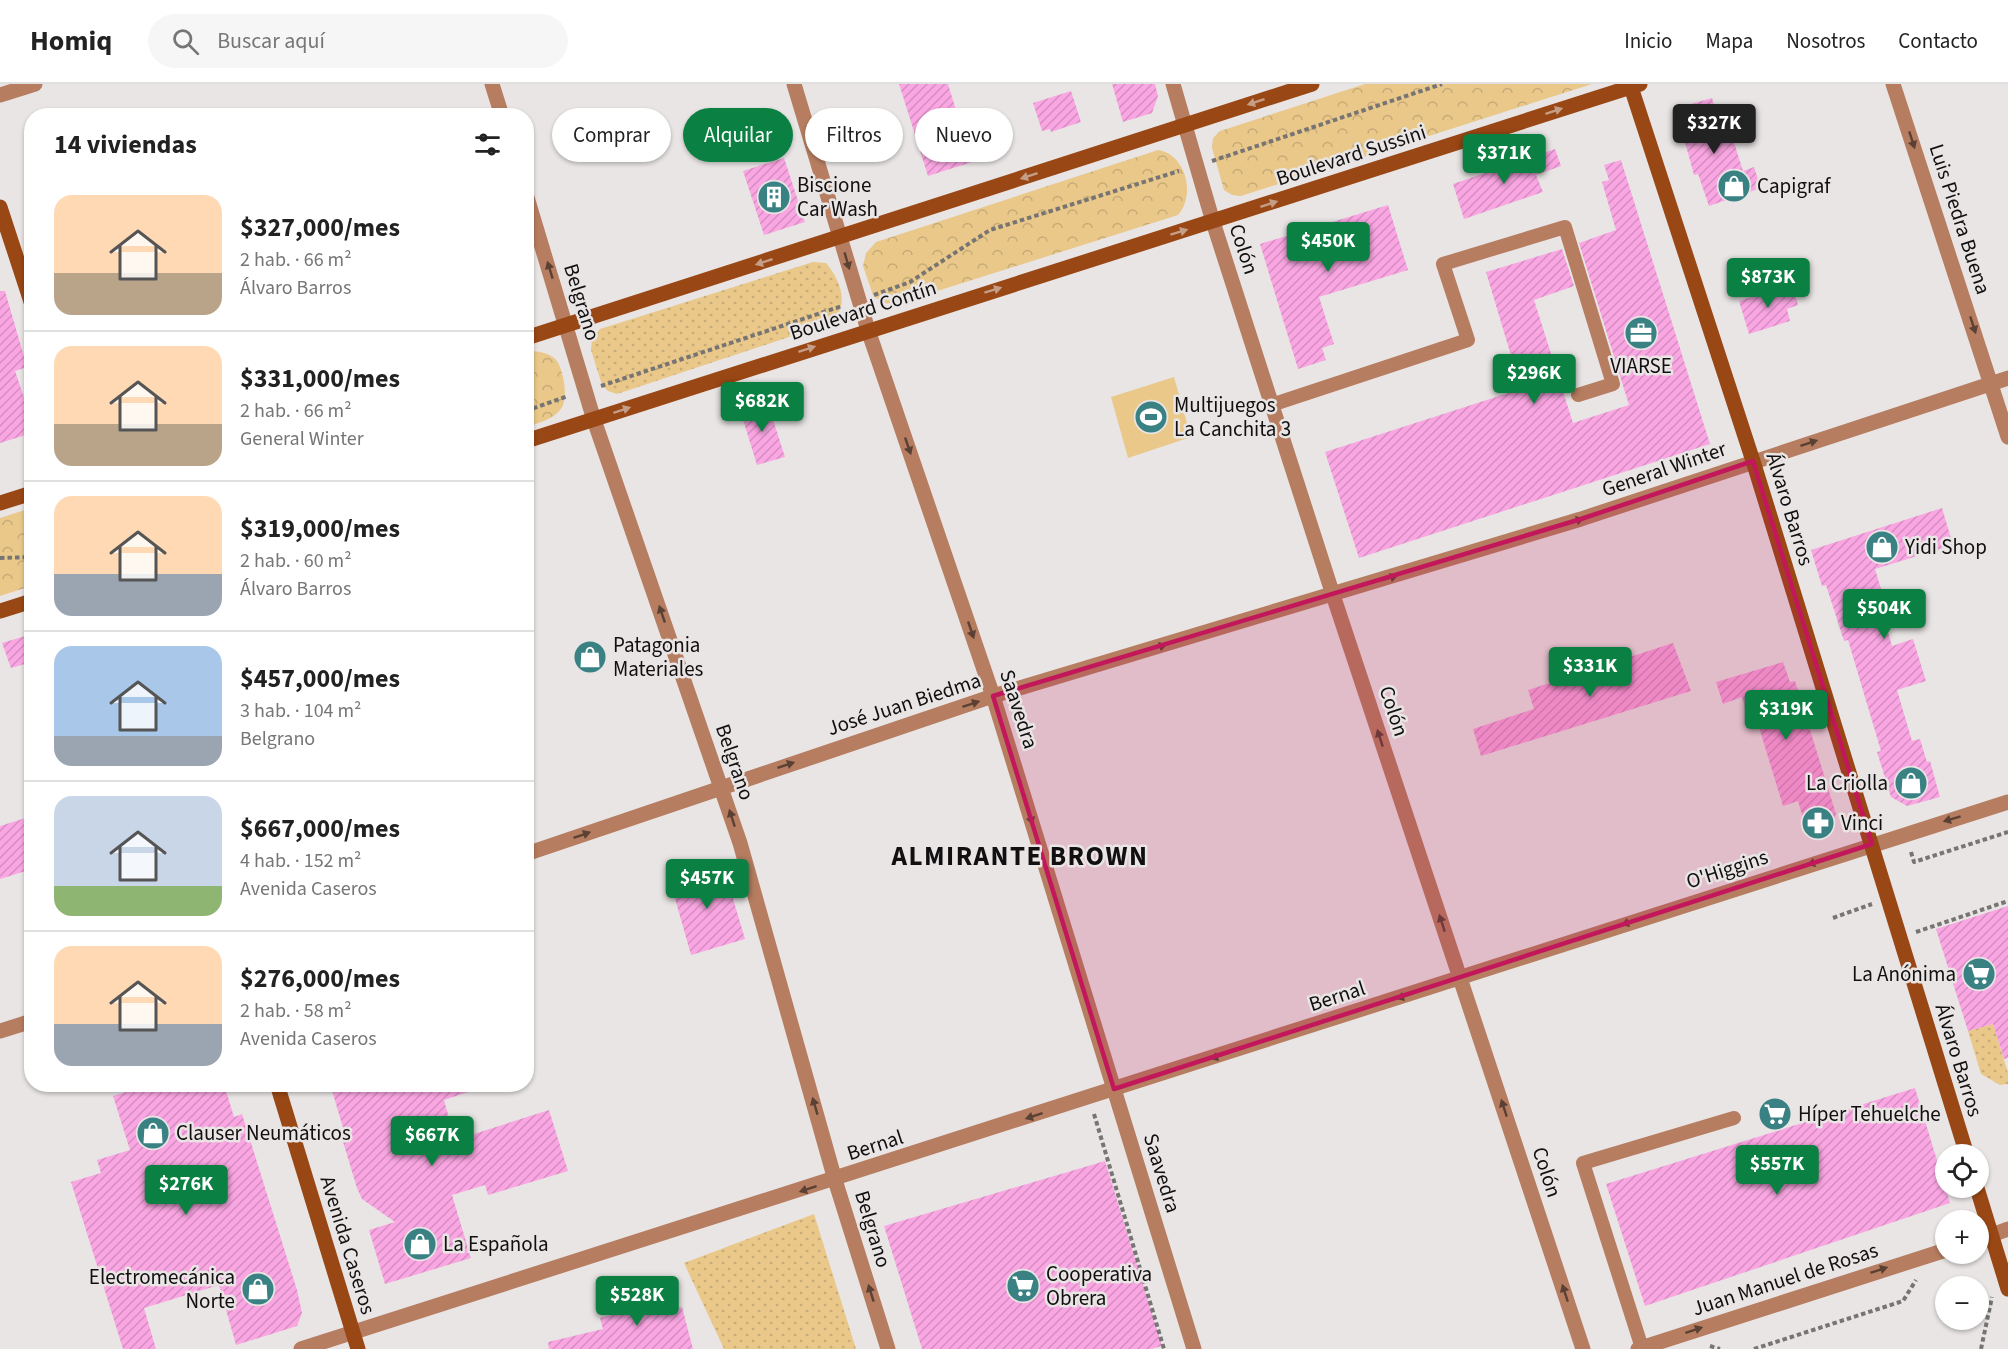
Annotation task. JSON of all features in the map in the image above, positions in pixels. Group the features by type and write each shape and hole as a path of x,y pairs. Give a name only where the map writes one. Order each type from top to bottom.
{"main road":[{"path":"534,336 1312,84"},
{"name":"Boulevard Sussini","path":"1213,222 1633,85"},
{"name":"Álvaro Barros","path":"1633,85 1753,461 1963,1144"},
{"path":"0,207 24,280"},
{"name":"Boulevard Contín","path":"534,439 868,330 1213,222"},
{"path":"0,503 24,496"},
{"path":"0,612 24,604"},
{"name":"Avenida Caseros","path":"279,1092 358,1349"},
{"path":"1989,1247 2008,1289"}],"street":[{"path":"0,95 36,84"},
{"path":"492,84 500,108"},
{"name":"Saavedra","path":"794,84 868,330 993,696 1194,1349"},
{"name":"Colón","path":"1173,84 1213,222 1271,405 1583,1349"},
{"name":"Luis Piedra Buena","path":"1893,84 2008,436"},
{"name":"Belgrano","path":"534,220 594,420 722,786 835,1180 888,1349"},
{"name":"General Winter","path":"1333,595 1581,519 2008,378"},
{"name":"José Juan Biedma","path":"534,851 993,696 1333,595"},
{"name":"O'Higgins","path":"1460,978 2008,802"},
{"name":"Bernal","path":"301,1349 835,1180 1460,978"},
{"path":"0,1031 24,1024"},
{"path":"1989,1236 2008,1229"},
{"name":"Juan Manuel de Rosas","path":"1640,1348 1935,1253"}],"lane":[{"path":"1271,405 1468,340 1443,264 1565,227 1613,384 1578,395"},
{"path":"1640,1348 1583,1163 1734,1118"}],"path":[{"path":"534,408 910,282 990,230 1197,166 1442,84"},
{"path":"0,558 24,557"},
{"path":"1905,834 1914,862 2008,832"},
{"path":"1833,918 1888,899"},
{"path":"1901,937 2008,902"},
{"path":"1089,1098 1164,1349"},
{"path":"1754,1349 1903,1302 1935,1256"},
{"path":"1981,1349 1992,1294"}],"highlighted area":[{"path":"1753,461 1872,844 1114,1089 993,696 1581,519"}],"green space":[{"path":"1365,84 1592,84 1241,196 1232,195 1224,190 1212,148 1213,138 1220,131"},
{"path":"1158,150 1168,153 1175,159 1185,176 1186,197 1178,215 896,304 882,303 873,295 863,266 866,253 876,242"},
{"path":"813,262 826,263 839,285 842,301 837,316 831,323 617,394 608,391 602,385 591,350 592,339 600,329"},
{"path":"534,352 554,358 560,366 563,379 565,393 563,405 557,413 534,425"},
{"name":"Multijuegos La Canchita 3","path":"1174,377 1191,437 1128,458 1111,397"},
{"path":"24,510 24,588 0,596 0,518"},
{"path":"1993,1024 2008,1073 2008,1084 2000,1085 1981,1074 1968,1031"},
{"path":"814,1214 856,1349 724,1349 684,1263"}],"building":[{"path":"899,84 948,84 955,108 915,108 915,135"},
{"path":"1112,84 1155,84 1158,96 1152,113 1123,122"},
{"path":"1071,91 1081,122 1051,132 1050,129 1042,131 1033,103"},
{"path":"1712,98 1723,135 1731,133 1743,171 1754,167 1761,188 1709,206 1698,174 1694,175 1678,117 1684,106"},
{"path":"1555,149 1561,166 1536,175 1543,192 1464,219 1453,184"},
{"name":"VIARSE","path":"1621,160 1710,444 1359,558 1325,452 1521,389 1486,272 1562,249 1574,286 1534,300 1573,423 1629,405 1579,243 1616,230 1602,182 1609,180 1604,165"},
{"name":"Biscione Car Wash","path":"771,162 785,162 805,222 764,235 743,171"},
{"path":"924,162 972,162 928,176"},
{"path":"1388,205 1408,270 1319,297 1334,344 1322,348 1326,360 1298,369 1260,244"},
{"path":"1792,284 1798,305 1787,309 1790,321 1749,334 1739,301"},
{"path":"0,291 5,291 24,357 24,368 15,371 24,397 24,436 0,443"},
{"path":"767,401 785,457 757,465 740,410"},
{"path":"1942,508 1953,545 1875,569 1884,599 1879,600 1892,646 1913,639 1926,681 1897,690 1912,741 1920,739 1927,762 1930,761 1940,797 1907,806 1891,797 1877,752 1881,751 1848,640 1844,641 1826,585 1822,586 1811,550"},
{"path":"24,636 24,664 11,668 2,643"},
{"path":"1673,643 1691,691 1481,756 1473,729 1534,709 1528,690"},
{"path":"1783,662 1790,682 1795,681 1836,814 1828,832 1809,838 1798,801 1783,806 1754,711 1747,713 1742,697 1723,704 1716,682"},
{"path":"24,818 24,872 0,879 0,826"},
{"path":"723,865 745,939 691,955 670,881"},
{"name":"La Anónima","path":"2008,906 2008,1058 2004,1059 1993,1024 1968,1031 1936,929"},
{"name":"Híper Tehuelche","path":"1915,1088 1935,1154 1935,1198 1948,1198 1950,1203 1645,1306 1606,1184"},
{"path":"126,1092 226,1092 234,1117 242,1114 297,1290 302,1313 297,1326 236,1345 219,1285 144,1308 156,1349 123,1349 71,1182 101,1173 97,1160 130,1150 113,1096"},
{"path":"332,1092 468,1092 444,1100 455,1140 549,1110 568,1171 488,1195 485,1185 452,1195 471,1258 385,1284 369,1230 395,1222 362,1199 340,1132 344,1131"},
{"name":"Cooperativa Obrera","path":"1105,1161 1162,1346 1151,1349 922,1349 884,1226"},
{"path":"664,1284 671,1309 682,1307 693,1349 549,1349 548,1342 603,1329 600,1318 632,1310 627,1294"}],"place":[{"name":"Capigraf","path":"1734,186"},
{"name":"Biscione Car Wash","path":"774,197"},
{"name":"VIARSE","path":"1641,333"},
{"name":"Multijuegos La Canchita 3","path":"1151,417"},
{"name":"Yidi Shop","path":"1882,547"},
{"name":"Patagonia Materiales","path":"590,657"},
{"name":"La Criolla","path":"1911,783"},
{"name":"Vinci","path":"1818,823"},
{"name":"La Anónima","path":"1979,974"},
{"name":"Híper Tehuelche","path":"1775,1114"},
{"name":"Clauser Neumáticos","path":"153,1133"},
{"name":"La Española","path":"420,1244"},
{"name":"Cooperativa Obrera","path":"1023,1286"},
{"name":"Electromecánica Norte","path":"258,1289"}],"district":[{"name":"ALMIRANTE BROWN","path":"1020,856"}]}
